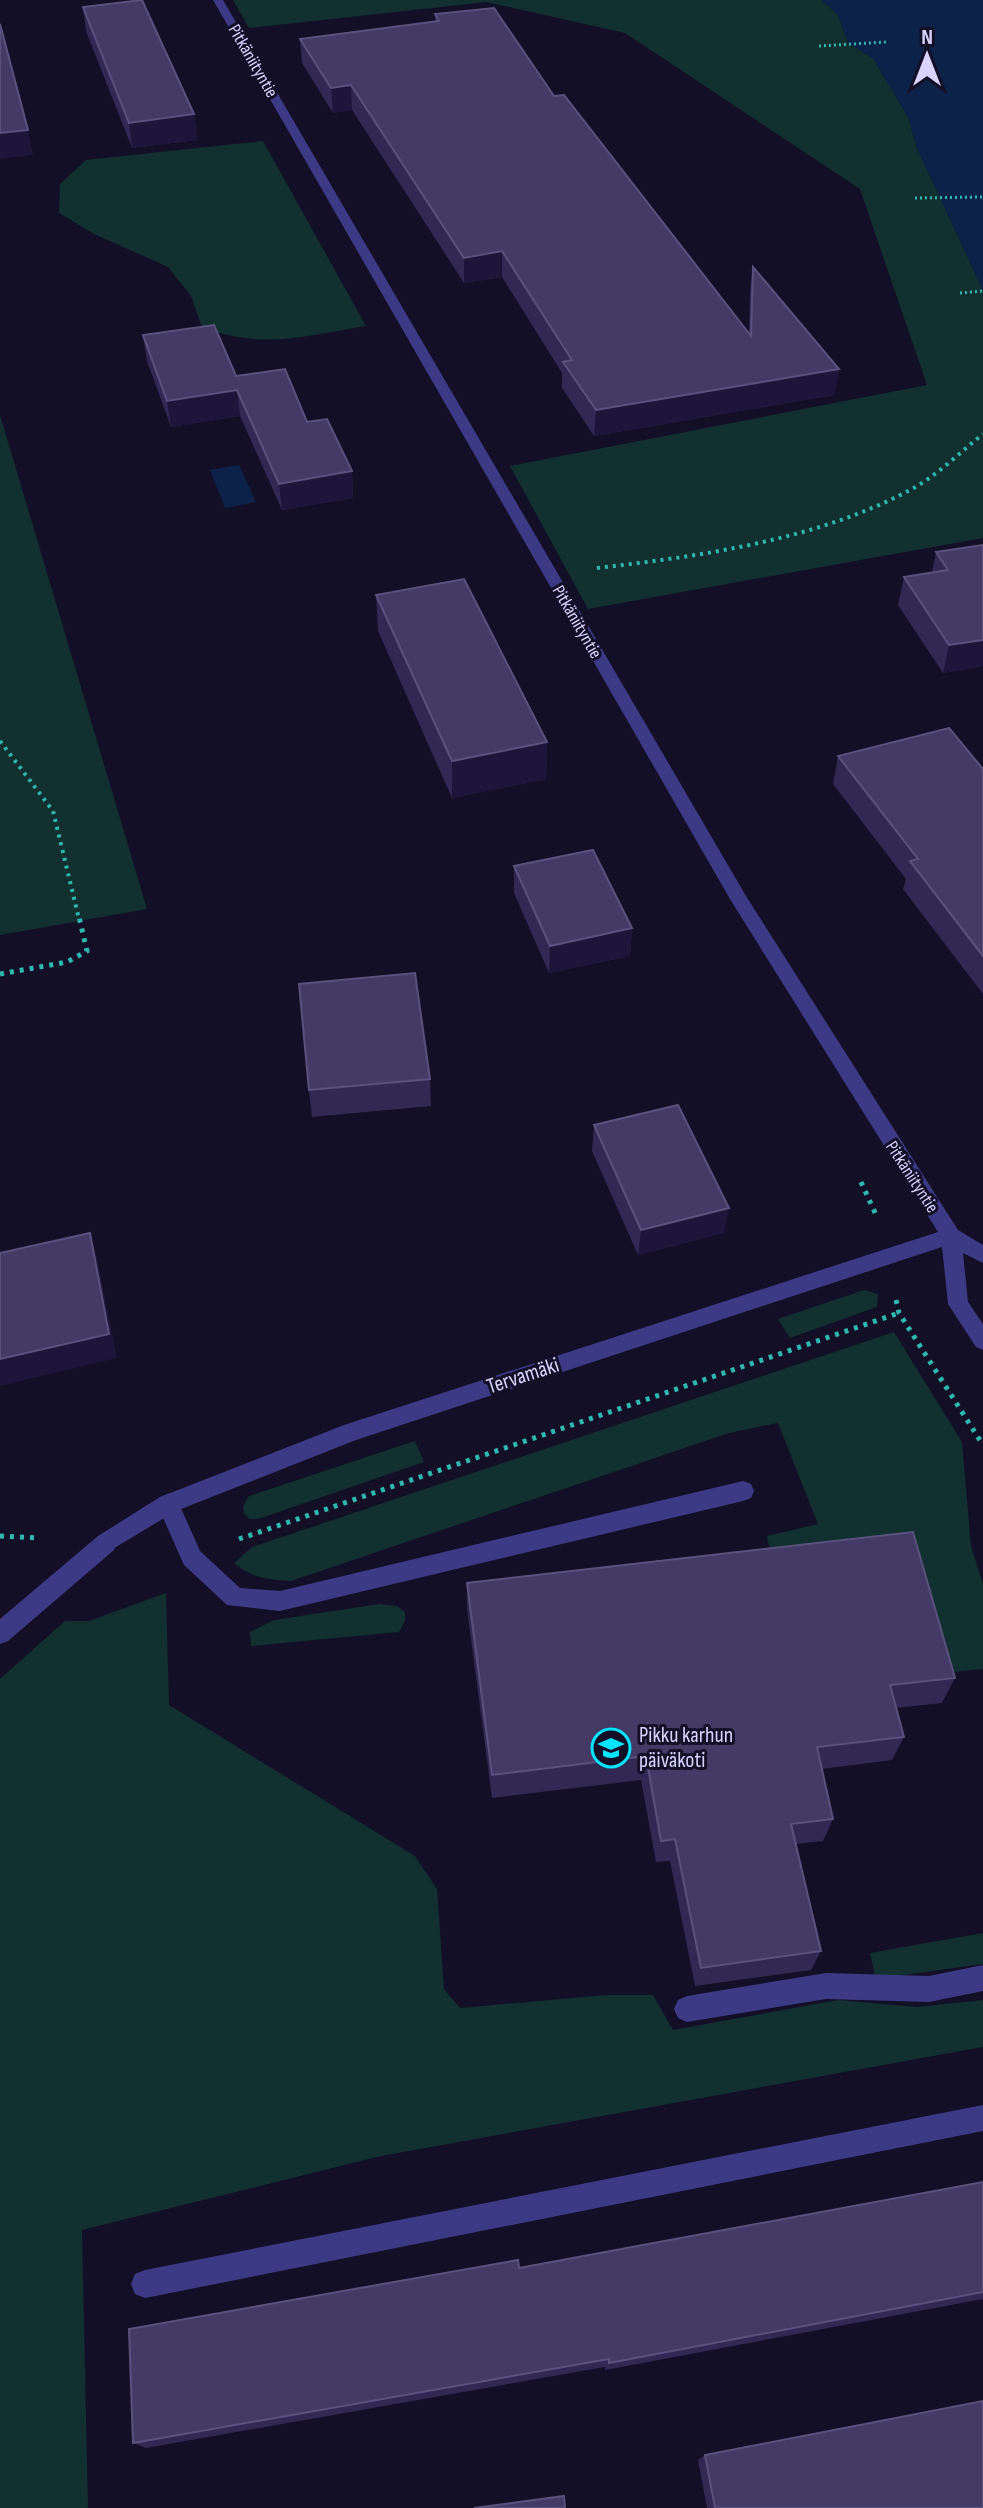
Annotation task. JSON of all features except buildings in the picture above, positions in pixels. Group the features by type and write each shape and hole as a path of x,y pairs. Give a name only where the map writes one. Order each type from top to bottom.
{"street":[{"name":"Pitkäniityntie","path":"218,0 739,899 951,1236 958,1304 983,1341"},
{"name":"Pitkäniityntie","path":"951,1236 983,1255"},
{"name":"Tervamäki","path":"0,1633 106,1543 168,1504 352,1432 951,1236"},
{"path":"168,1504 192,1558 235,1598 280,1601 743,1491"},
{"path":"687,2009 826,1986 929,1989 983,1978"},
{"path":"145,2284 983,2118"}],"path":[{"path":"819,46 886,42"},
{"path":"915,198 983,197"},
{"path":"960,293 983,291"},
{"path":"548,573 648,563 830,524 912,489 983,434"},
{"path":"0,741 53,811 87,951 67,962 0,974"},
{"path":"210,1488 229,1543 899,1313"}],"green space":[{"path":"233,0 822,0 838,15 848,43 873,58 908,117 917,148 983,290 983,538 588,609 510,466 927,385 860,189 625,33 487,2 249,28"},
{"path":"263,141 366,326 284,339 245,338 202,327 191,296 168,267 94,234 59,213 60,184 86,160"},
{"path":"0,415 147,909 0,935"},
{"path":"864,1290 878,1294 877,1307 790,1338 778,1319"},
{"path":"894,1332 962,1442 971,1546 983,1584 983,1669 935,1674 769,1546 767,1536 818,1524 778,1423 729,1433 291,1581 261,1577 234,1563 252,1547"},
{"path":"415,1441 424,1462 258,1519 249,1519 244,1513 243,1506 249,1496"},
{"path":"166,1593 169,1705 415,1856 437,1889 444,1989 460,2008 607,1995 653,1995 673,2030 838,2000 916,2007 983,2000 983,2047 381,2156 82,2230 88,2508 0,2508 0,1679 65,1621 89,1621"},
{"path":"379,1604 397,1606 405,1612 405,1621 399,1632 251,1646 250,1632 274,1620"},
{"path":"983,1933 983,1964 876,1979 870,1953"}],"water":[{"path":"822,0 983,0 983,290 917,148 908,117 873,58 848,43 838,15"},
{"path":"239,465 256,502 225,508 210,470"}],"place":[{"name":"Pikku karhun päiväkoti","path":"611,1748"}]}
